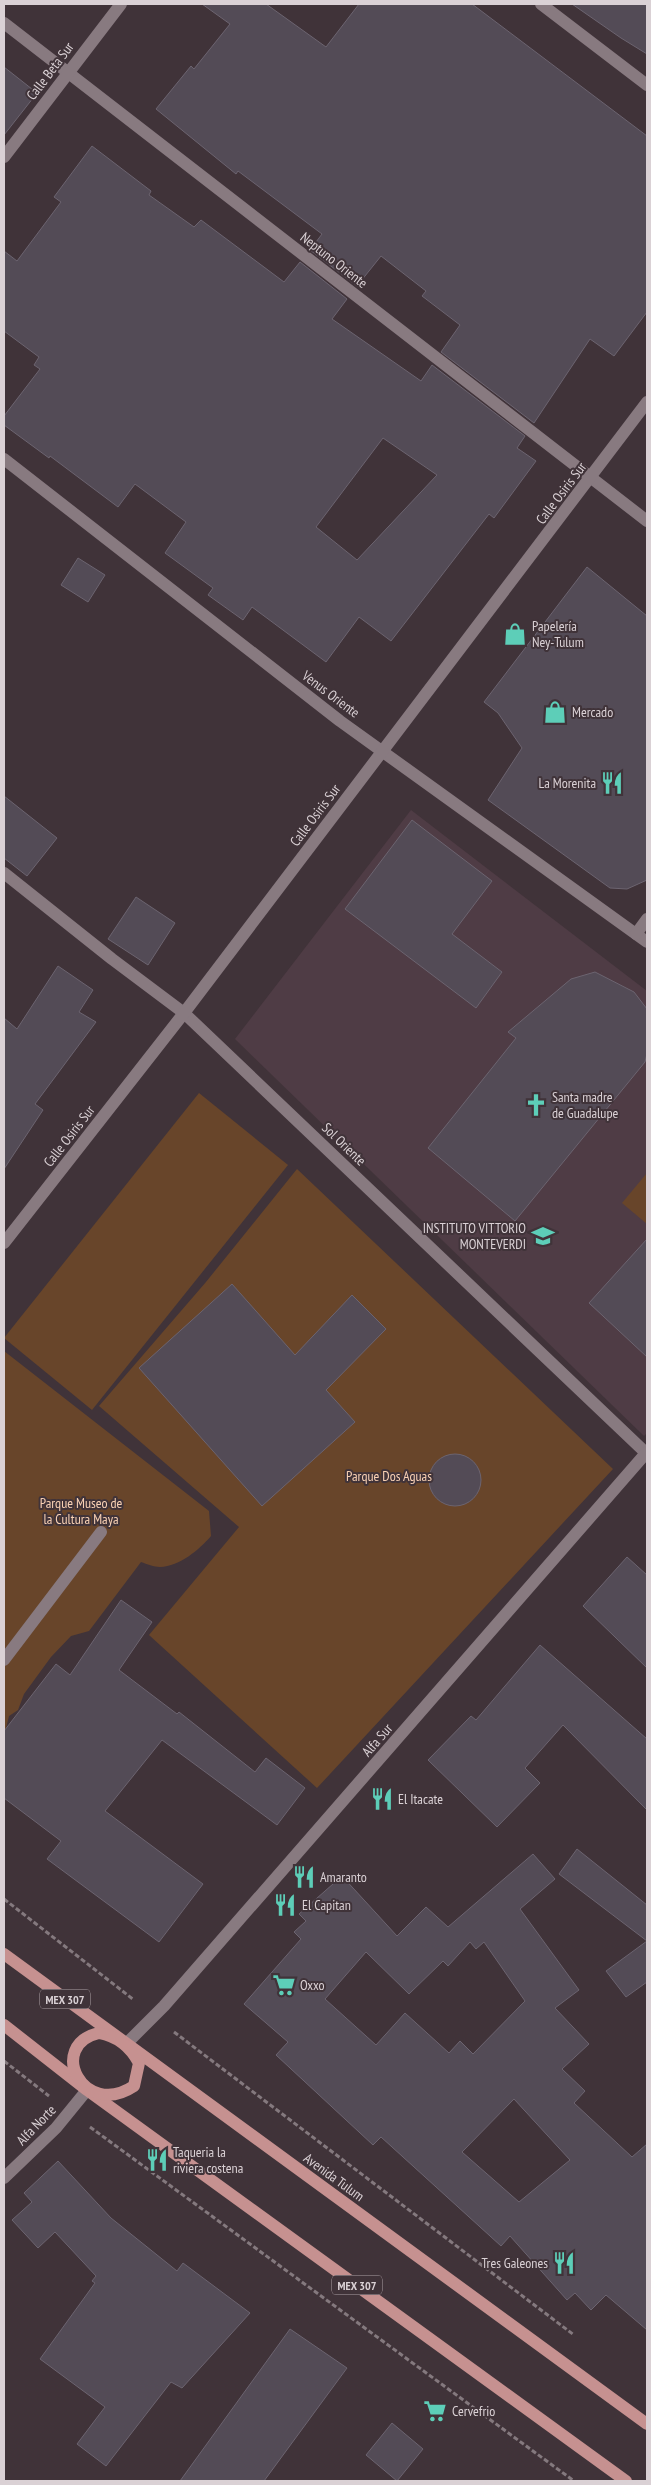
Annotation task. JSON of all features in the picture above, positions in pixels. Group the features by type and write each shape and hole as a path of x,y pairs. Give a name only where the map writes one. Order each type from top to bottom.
{"main road":[{"name":"Avenida Tulum","path":"4,1954 647,2424"},
{"name":"MEX 307","path":"4,2025 87,2090 626,2481"},
{"path":"99,2034 110,2036 126,2044 139,2063 134,2086 122,2094 110,2096 100,2096 87,2090 75,2070 73,2057 76,2045 86,2036 99,2034"}],"street":[{"name":"Calle Beta Sur","path":"4,157 120,4"},
{"path":"541,4 647,85"},
{"name":"Neptuno Oriente","path":"4,23 647,521"},
{"name":"Calle Osiris Sur","path":"4,1243 184,1013 647,402"},
{"name":"Venus Oriente","path":"4,459 382,751 647,942"},
{"name":"Sol Oriente","path":"4,873 112,959 184,1013 647,1453"},
{"path":"636,934 647,919"},
{"name":"Alfa Sur","path":"126,2044 154,2016 647,1453"},
{"path":"4,1660 101,1532"},
{"name":"Alfa Norte","path":"4,2178 56,2128 87,2090"}],"path":[{"path":"4,1899 154,2016 578,2339"},
{"path":"4,2061 69,2112 574,2481"}],"shaded area":[{"name":"INSTITUTO VITTORIO MONTEVERDI","path":"411,810 647,991 647,1433 644,1436 235,1039"}],"green space":[{"path":"199,1093 288,1165 92,1410 4,1338"},
{"name":"Parque Dos Aguas","path":"297,1169 613,1469 317,1788 149,1635 239,1527 99,1406 206,1282"},
{"path":"647,1173 647,1224 622,1203"},
{"name":"Parque Museo de la Cultura Maya","path":"4,1351 209,1511 211,1536 195,1552 175,1564 160,1567 141,1562 89,1631 71,1636 51,1657 24,1694 18,1710 9,1716 4,1736"}],"building":[{"path":"202,4 266,4 326,47 359,4 472,4 647,136 647,312 614,356 590,339 534,423 441,352 460,325 422,296 426,291 381,256 357,286 310,250 322,234 238,171 236,174 156,109 191,66 194,69 230,24"},
{"path":"572,4 647,4 647,54 621,38"},
{"path":"4,67 37,93 4,135"},
{"path":"92,146 151,191 149,195 194,227 201,220 284,282 300,262 347,299 332,319 421,381 432,365 525,436 517,448 536,461 494,518 489,514 391,641 359,617 326,662 252,607 243,620 208,595 213,588 165,553 186,522 135,484 118,507 50,456 49,458 4,425 4,416 40,369 34,365 39,357 4,331 4,251 17,261 61,202 54,197","holes":["383,438 437,475 357,560 316,527"]},
{"path":"78,558 105,575 88,602 61,585"},
{"path":"587,567 647,616 647,880 627,889 610,888 488,800 522,748 498,713 484,702"},
{"path":"4,796 57,838 27,876 4,858"},
{"path":"412,820 492,881 452,934 502,972 476,1008 345,909"},
{"path":"136,897 175,923 148,965 108,939"},
{"path":"58,966 93,990 79,1012 96,1022 35,1104 43,1110 4,1169 4,1018 17,1029"},
{"name":"Santa madre de Guadalupe","path":"595,972 634,992 647,1009 647,1054 645,1062 515,1221 428,1148 516,1038 508,1032 571,979"},
{"path":"647,1239 647,1357 589,1303"},
{"path":"232,1284 295,1355 352,1295 386,1329 326,1390 355,1422 262,1506 139,1368"},
{"path":"450,1454 460,1454 469,1458 477,1466 481,1480 477,1494 469,1502 460,1506 450,1506 441,1502 433,1494 429,1485 429,1475 433,1466 441,1458"},
{"path":"627,1557 647,1575 647,1668 583,1606"},
{"path":"121,1600 152,1622 119,1670 177,1714 179,1712 255,1772 266,1758 305,1788 277,1825 162,1740 105,1811 203,1884 159,1942 47,1859 61,1841 4,1798 4,1731 56,1664 70,1675"},
{"path":"540,1645 647,1739 647,1810 563,1725 525,1768 540,1783 497,1827 428,1760 471,1716 476,1720"},
{"path":"577,1849 647,1905 647,1941 559,1874"},
{"path":"533,1854 555,1879 520,1909 579,1990 555,2008 589,2044 562,2069 585,2091 574,2103 632,2157 647,2144 647,2330 606,2295 591,2310 575,2293 567,2300 510,2236 501,2246 381,2137 373,2145 276,2055 288,2042 244,2004 301,1939 294,1932 306,1921 299,1914 342,1876 397,1936 426,1907 448,1927","holes":["470,1942 476,1949 484,1942 525,2001 473,2054 460,2041 449,2053 405,2013 376,2045 325,1999 366,1952 409,1994 443,1961 448,1966","514,2099 570,2160 519,2202 462,2152"]},
{"path":"647,1941 647,1982 626,1997 606,1971"},
{"path":"58,2161 111,2218 177,2271 183,2263 250,2313 182,2388 171,2382 106,2466 77,2444 105,2407 40,2359 95,2283 92,2281 96,2276 55,2232 38,2248 12,2220 32,2202 24,2193"},
{"path":"290,2329 347,2368 264,2481 180,2481"},
{"path":"392,2423 423,2449 397,2481 366,2455"}],"place":[{"name":"Papelería Ney-Tulum","path":"515,634"},
{"name":"Mercado","path":"555,712"},
{"name":"La Morenita","path":"612,783"},
{"name":"Santa madre de Guadalupe","path":"536,1105"},
{"name":"INSTITUTO VITTORIO MONTEVERDI","path":"543,1236"},
{"name":"El Itacate","path":"382,1799"},
{"name":"Amaranto","path":"304,1877"},
{"name":"El Capitan","path":"285,1905"},
{"name":"Oxxo","path":"284,1985"},
{"name":"Taqueria la riviera costena","path":"157,2160"},
{"name":"Tres Galeones","path":"564,2263"},
{"name":"Cervefrio","path":"435,2411"}]}
